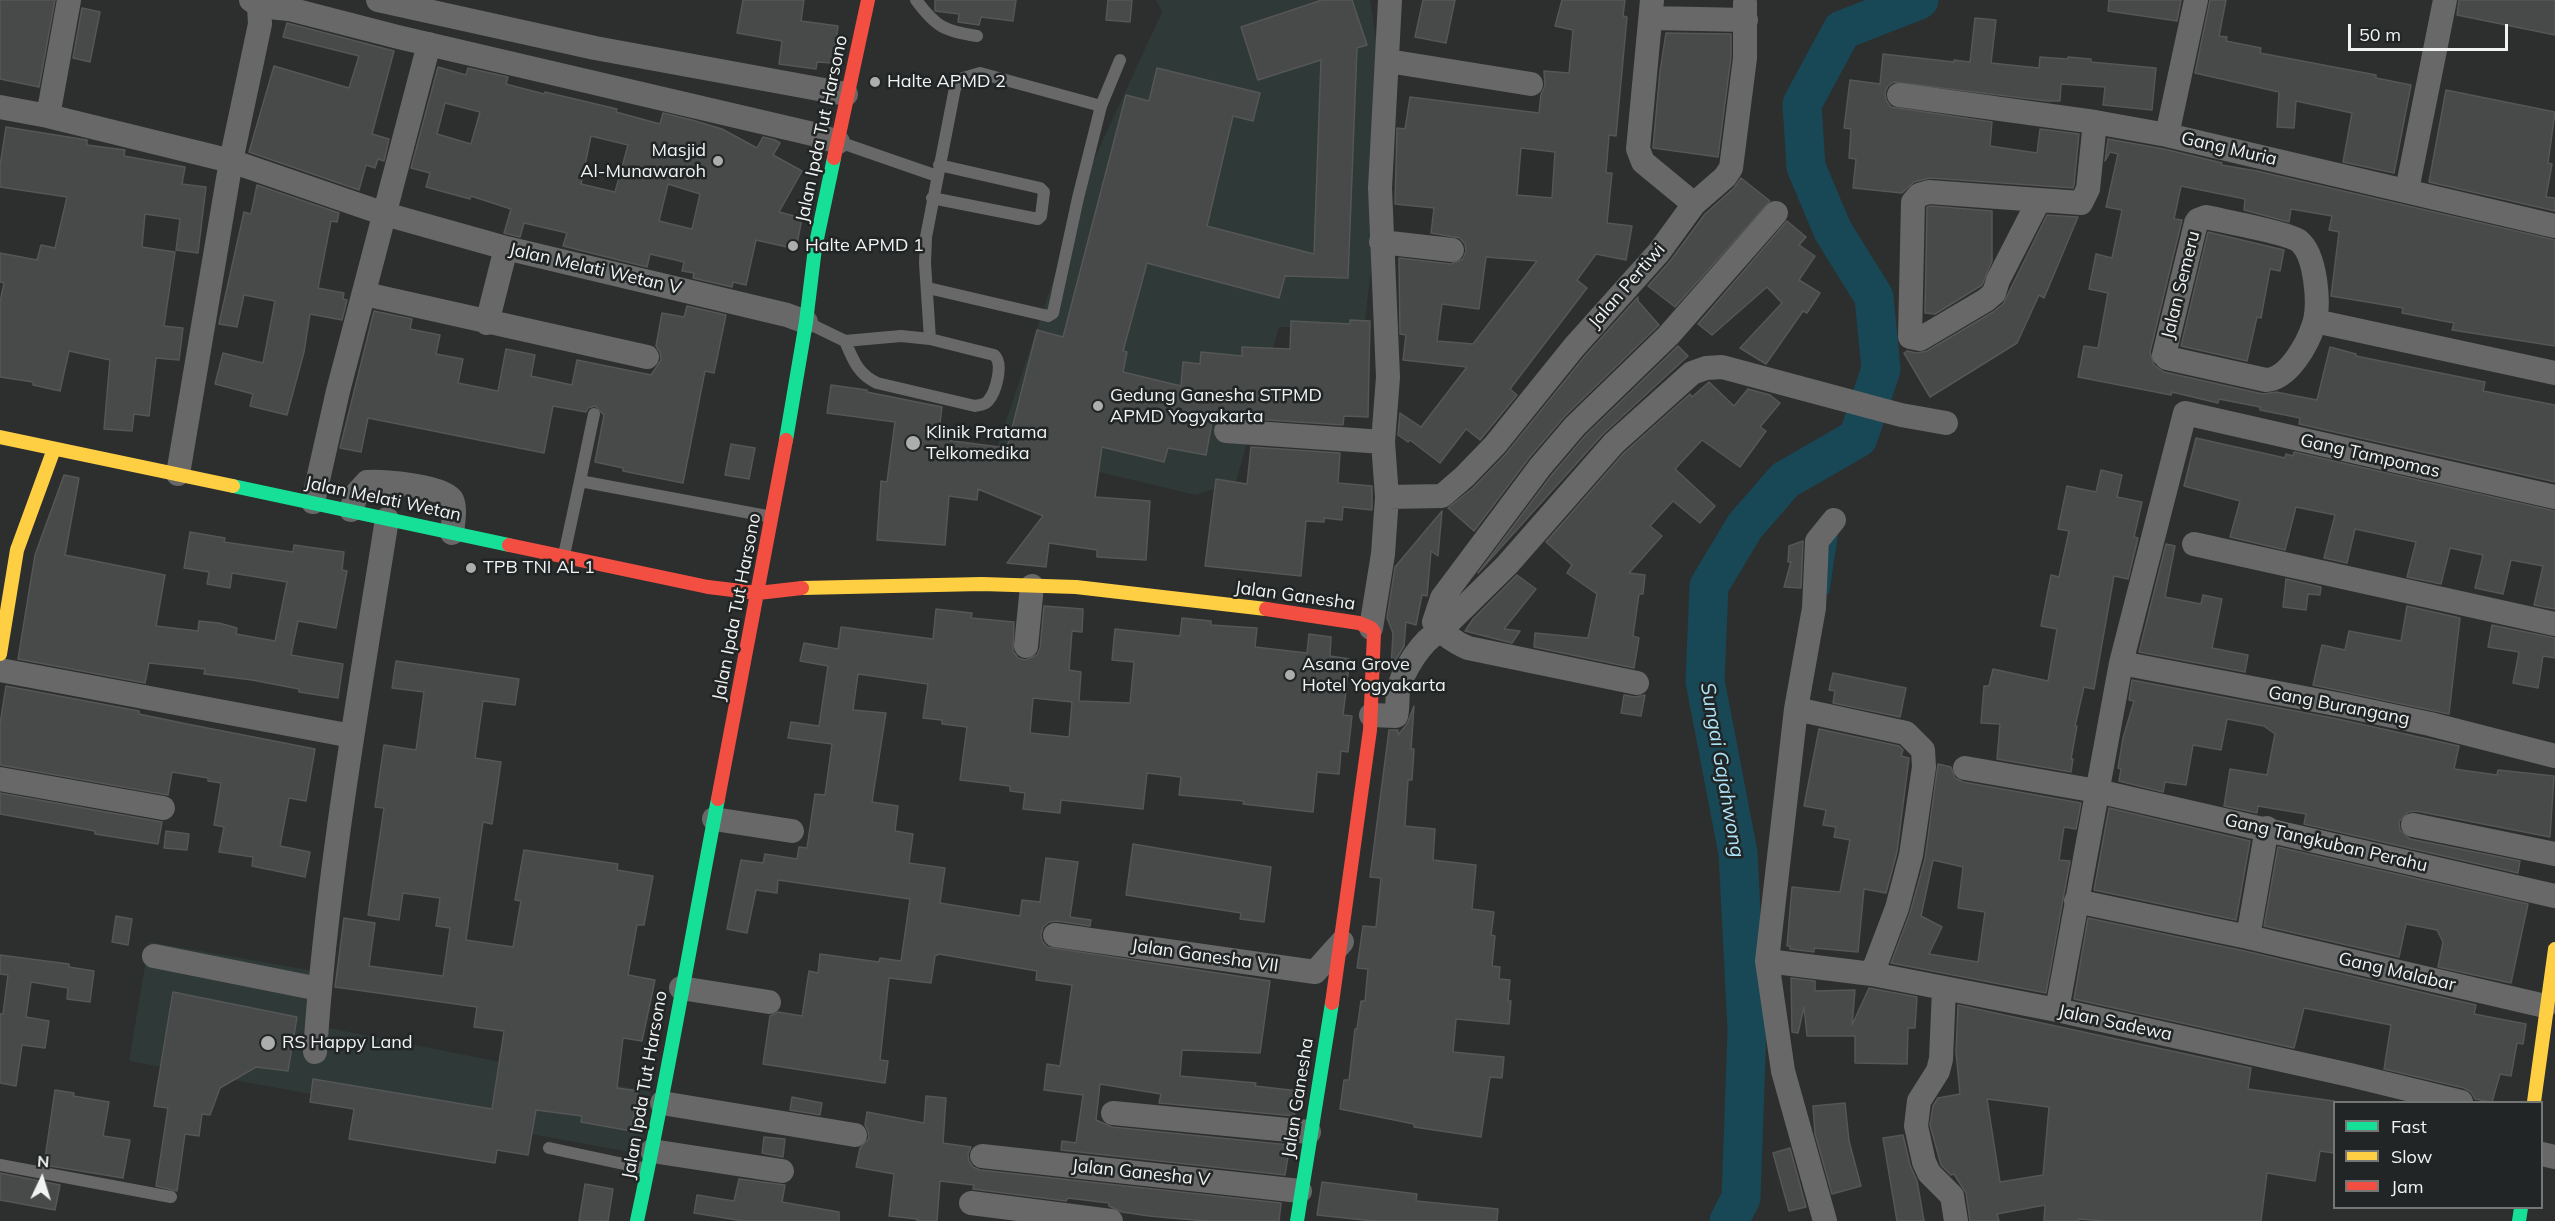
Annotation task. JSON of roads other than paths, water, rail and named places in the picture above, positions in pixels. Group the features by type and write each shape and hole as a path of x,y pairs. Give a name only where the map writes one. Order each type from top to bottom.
{"street":[{"path":"48,116 69,0"},
{"path":"378,0 595,48 846,94"},
{"name":"Jalan Ipda Tut Harsono","path":"637,1221 662,1103 681,988 773,518 806,322 815,248 846,94 868,0"},
{"path":"1371,628 1383,554 1387,497 1383,442 1388,377 1380,188 1390,0"},
{"path":"2167,135 2196,0"},
{"path":"2407,190 2445,0"},
{"path":"178,474 231,161 260,24 255,3 290,9 429,45 813,134 838,142"},
{"path":"1652,9 1638,149 1643,162 1694,204"},
{"name":"Jalan Pertiwi","path":"1387,497 1442,496 1464,477 1495,445 1574,347 1659,252 1694,204 1725,177 1731,168 1745,58 1745,12 1652,9"},
{"path":"313,502 338,391 429,45"},
{"path":"1388,61 1531,84"},
{"name":"Gang Muria","path":"1899,95 2096,122 2167,135 2555,226"},
{"name":"Jalan Melati Wetan V","path":"0,107 48,116 231,161 385,214 506,248 787,315 806,322"},
{"path":"2039,200 1998,280 1994,293 1920,339 1910,337 1912,214 1913,202 1916,198 1929,192 2081,203 2085,197 2096,122"},
{"path":"1637,683 1468,648 1456,643 1440,631 1434,622 1442,598 1540,467 1575,426 1668,336 1776,213"},
{"name":"Jalan Semeru","path":"2206,217 2294,237 2299,241 2307,250 2315,272 2315,321 2304,347 2291,364 2274,379 2266,380 2167,358 2164,353 2198,220 2206,217"},
{"path":"1381,242 1452,250"},
{"path":"487,323 506,248"},
{"path":"365,294 647,357"},
{"path":"2315,321 2555,373"},
{"path":"1371,715 1396,716 1398,692 1403,678 1428,637 1440,631 1507,565 1614,443 1692,373 1706,368 1722,367 1901,415 1946,423"},
{"name":"Gang Tampomas","path":"2121,663 2185,413 2555,496"},
{"path":"1226,431 1383,442"},
{"name":"Jalan Melati Wetan","path":"0,437 708,587 758,593"},
{"path":"0,654 3,624 17,550 54,449"},
{"path":"351,510 357,493 366,482 378,481 435,490 447,494 452,499 454,512 452,533"},
{"path":"315,1052 319,989 352,736 387,519"},
{"path":"1825,1221 1783,1071 1773,962 1814,608 1817,541 1834,520"},
{"path":"2194,544 2555,624"},
{"name":"Jalan Ganesha","path":"758,593 823,586 1076,587 1293,612 1359,623 1371,628 1374,632 1371,715 1342,942 1300,1191 1297,1221"},
{"path":"1026,646 1032,586"},
{"path":"2057,1010 2121,663"},
{"name":"Gang Burangang","path":"2121,663 2430,724 2555,756"},
{"path":"0,670 352,736"},
{"path":"1802,710 1906,733 1923,750 1924,767 1911,855 1897,908 1872,974"},
{"name":"Gang Tangkuban Perahu","path":"1965,768 2097,791 2267,828 2555,896"},
{"path":"0,779 163,808"},
{"path":"714,819 792,831"},
{"path":"2413,825 2555,855"},
{"path":"2248,937 2267,828"},
{"name":"Gang Malabar","path":"2076,901 2248,937 2548,1018"},
{"name":"Jalan Ganesha VII","path":"1055,935 1315,972 1342,942"},
{"path":"2534,1101 2548,1018 2555,949"},
{"path":"154,956 319,989"},
{"name":"Jalan Sadewa","path":"1773,962 1872,974 2057,1010 2457,1101"},
{"path":"681,988 769,1002"},
{"path":"1944,988 1941,1059 1935,1076 1919,1101 1916,1126 1924,1162 1929,1173 1952,1196 1956,1221"},
{"path":"662,1103 855,1135"},
{"path":"1113,1113 1310,1132"},
{"name":"Jalan Ganesha V","path":"982,1156 1300,1191"},
{"path":"650,1160 782,1171"},
{"path":"971,1203 1111,1221"}],"lane":[{"path":"916,0 926,16 942,27 954,32 977,36"},
{"path":"928,288 1048,316 1052,315 1077,198 1101,106 1120,60"},
{"path":"930,339 925,246 932,198 955,88 963,78 980,73 1101,106"},
{"path":"838,142 938,171 1040,188 1044,192 1041,216 1038,219 932,198"},
{"path":"806,322 845,341 901,336 930,339 994,355 998,358 1000,367 987,402 975,406 878,383 860,372 845,341"},
{"path":"564,556 594,414"},
{"path":"580,482 773,518"},
{"path":"549,1148 650,1160"},
{"path":"0,1165 171,1197"}],"waterway":[{"name":"Sungai Gajahwong","path":"1729,1221 1741,1198 1747,1030 1738,853 1705,681 1709,586 1745,526 1785,480 1858,438 1881,369 1874,297 1833,231 1806,167 1802,104 1842,30 1919,0"},
{"path":"1826,591 1835,531"}],"place":[{"name":"Halte APMD 2","path":"875,82"},
{"name":"Masjid Al-Munawaroh","path":"718,161"},
{"name":"Halte APMD 1","path":"793,246"},
{"name":"Gedung Ganesha STPMD APMD Yogyakarta","path":"1098,406"},
{"name":"Klinik Pratama Telkomedika","path":"913,443"},
{"name":"TPB TNI AL 1","path":"471,568"},
{"name":"Asana Grove Hotel Yogyakarta","path":"1290,675"},
{"name":"RS Happy Land","path":"268,1043"}]}
